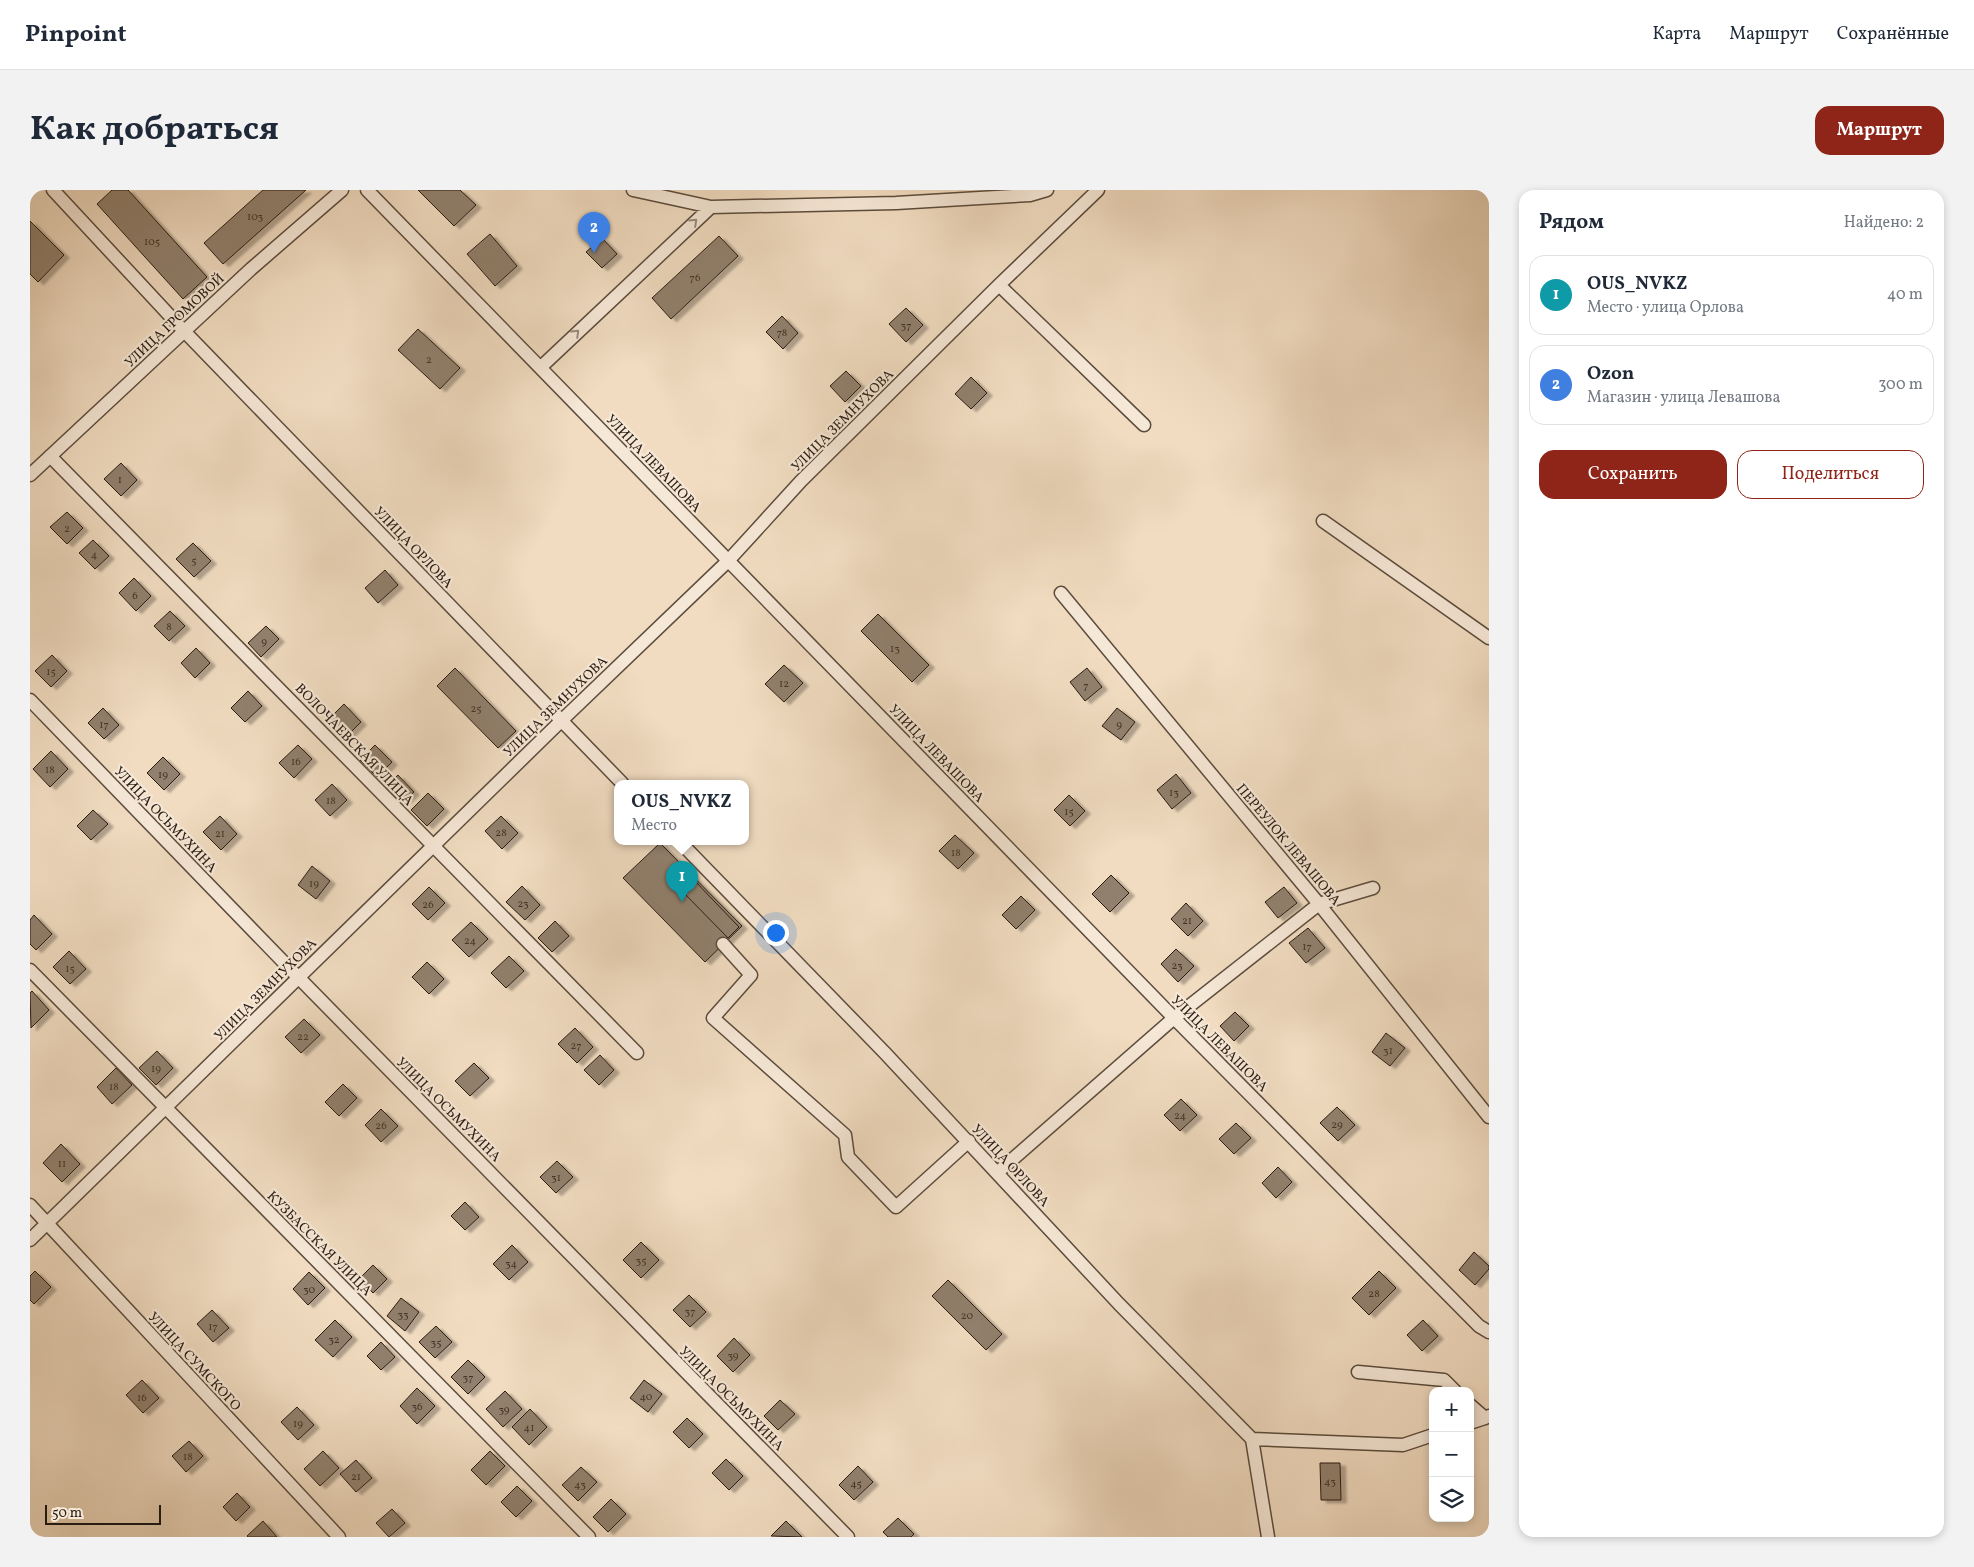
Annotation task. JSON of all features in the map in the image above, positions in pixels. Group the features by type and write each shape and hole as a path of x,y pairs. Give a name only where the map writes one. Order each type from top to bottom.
{"street":[{"name":"УЛИЦА ОРЛОВА","path":"52,190 184,331 619,780"},
{"name":"УЛИЦА ГРОМОВОЙ","path":"30,475 251,269 342,190"},
{"name":"УЛИЦА ЛЕВАШОВА","path":"367,190 1174,1018 1479,1326 1489,1332"},
{"path":"634,190 710,207 896,203 1030,195 1047,190"},
{"name":"УЛИЦА ЗЕМНУХОВА","path":"30,1240 433,845 728,561 802,481 999,285 1098,190"},
{"path":"541,367 710,207"},
{"path":"999,285 1144,426"},
{"name":"ВОЛОЧАЕВСКАЯ УЛИЦА","path":"50,456 637,1053"},
{"path":"1323,521 1489,638"},
{"name":"ПЕРЕУЛОК ЛЕВАШОВА","path":"1062,593 1319,904 1489,1117"},
{"name":"УЛИЦА ОСЬМУХИНА","path":"30,700 298,977 848,1537"},
{"name":"УЛИЦА ОРЛОВА","path":"683,845 879,1046 1119,1304 1252,1439"},
{"path":"998,1172 1174,1018 1319,904 1373,888"},
{"path":"723,944 751,975 713,1018 845,1135 848,1157 896,1207 969,1141"},
{"name":"КУЗБАССКАЯ УЛИЦА","path":"30,970 589,1537"},
{"name":"УЛИЦА СУМСКОГО","path":"30,1205 339,1537"},
{"path":"1358,1372 1444,1380 1451,1387"},
{"path":"1474,1408 1487,1417"},
{"path":"1474,1422 1487,1417"},
{"path":"1268,1537 1252,1439 1403,1445 1429,1436"}],"building":[{"path":"112,190 128,190 207,277 183,299 97,204"},
{"path":"263,190 306,190 223,264 204,243"},
{"path":"418,190 460,190 476,205 454,226"},
{"path":"30,221 64,255 38,282 30,274"},
{"path":"490,234 517,266 495,286 467,254"},
{"path":"719,236 738,256 671,319 652,298"},
{"path":"602,238 617,254 602,268 586,252"},
{"path":"906,308 923,325 906,342 889,324"},
{"path":"782,316 798,333 783,349 766,332"},
{"path":"418,329 460,368 440,389 398,350"},
{"path":"846,371 861,386 845,402 830,386"},
{"path":"971,377 987,393 971,409 955,394"},
{"path":"121,463 137,480 121,496 104,479"},
{"path":"67,512 83,528 67,544 50,527"},
{"path":"93,540 109,556 95,569 79,553"},
{"path":"193,543 211,561 194,577 176,559"},
{"path":"385,570 398,585 378,603 365,588"},
{"path":"134,578 151,596 136,611 119,593"},
{"path":"170,611 185,626 169,641 154,626"},
{"path":"878,614 929,665 912,682 861,631"},
{"path":"266,626 279,639 261,657 248,643"},
{"path":"196,648 210,663 195,678 181,663"},
{"path":"52,655 67,671 51,687 35,671"},
{"path":"784,665 803,683 784,702 765,684"},
{"path":"455,668 516,731 498,748 437,686"},
{"path":"1087,668 1102,687 1085,701 1070,682"},
{"path":"248,691 262,706 245,722 231,708"},
{"path":"344,704 361,722 347,736 330,718"},
{"path":"103,708 119,725 104,739 88,723"},
{"path":"1117,708 1135,722 1121,740 1102,726"},
{"path":"298,745 312,759 294,778 279,763"},
{"path":"375,745 392,762 377,777 360,760"},
{"path":"51,751 68,769 50,787 33,769"},
{"path":"163,757 180,774 164,790 147,773"},
{"path":"1176,774 1191,793 1172,809 1157,790"},
{"path":"398,775 414,792 397,808 381,792"},
{"path":"332,784 347,800 330,816 315,800"},
{"path":"428,793 444,809 427,826 411,810"},
{"path":"1069,795 1085,811 1070,826 1054,810"},
{"path":"93,810 108,824 91,840 77,826"},
{"path":"220,816 237,834 221,850 203,832"},
{"path":"501,816 518,833 502,849 485,831"},
{"path":"955,835 974,853 958,869 939,851"},
{"path":"658,845 662,845 742,926 705,962 623,878"},
{"path":"312,866 330,881 316,899 298,885"},
{"path":"1111,875 1129,893 1110,912 1092,894"},
{"path":"691,877 739,927 728,938 679,888"},
{"path":"522,886 540,905 525,920 506,902"},
{"path":"429,887 445,903 428,920 412,904"},
{"path":"1284,887 1297,903 1278,918 1265,902"},
{"path":"1021,896 1035,910 1016,929 1002,915"},
{"path":"1186,903 1203,921 1188,936 1171,919"},
{"path":"34,915 52,934 36,950 30,944 30,920"},
{"path":"555,921 569,936 552,952 538,938"},
{"path":"471,922 488,939 469,957 452,940"},
{"path":"1308,928 1325,948 1306,963 1289,943"},
{"path":"1176,949 1194,966 1178,982 1161,964"},
{"path":"69,951 86,969 70,984 53,967"},
{"path":"509,956 524,971 506,988 491,973"},
{"path":"427,962 444,979 429,994 412,977"},
{"path":"32,991 49,1010 31,1028 30,993"},
{"path":"1235,1012 1249,1026 1234,1041 1220,1026"},
{"path":"304,1019 320,1035 301,1053 285,1037"},
{"path":"575,1028 593,1047 577,1063 558,1044"},
{"path":"1386,1033 1405,1048 1390,1066 1372,1052"},
{"path":"157,1051 173,1068 156,1085 139,1068"},
{"path":"600,1055 614,1070 599,1085 584,1070"},
{"path":"474,1063 489,1078 470,1096 455,1081"},
{"path":"116,1068 132,1085 112,1104 97,1087"},
{"path":"343,1084 357,1098 339,1116 325,1102"},
{"path":"1181,1099 1197,1115 1180,1131 1164,1115"},
{"path":"1337,1107 1355,1125 1338,1141 1320,1123"},
{"path":"381,1109 398,1126 381,1142 365,1125"},
{"path":"1236,1123 1251,1138 1234,1154 1219,1139"},
{"path":"61,1144 80,1164 62,1182 43,1163"},
{"path":"557,1161 573,1177 556,1193 540,1177"},
{"path":"1278,1167 1292,1182 1276,1198 1262,1183"},
{"path":"465,1202 479,1217 465,1230 451,1216"},
{"path":"641,1242 659,1260 641,1278 623,1260"},
{"path":"512,1245 528,1262 509,1280 493,1264"},
{"path":"1474,1252 1489,1266 1489,1269 1475,1285 1459,1270"},
{"path":"373,1265 387,1279 373,1293 359,1279"},
{"path":"35,1271 51,1287 34,1304 30,1300 30,1276"},
{"path":"1379,1271 1396,1288 1369,1315 1352,1298"},
{"path":"309,1272 325,1288 308,1305 293,1289"},
{"path":"948,1280 1002,1334 986,1350 932,1296"},
{"path":"689,1295 706,1312 690,1327 673,1310"},
{"path":"401,1298 419,1312 405,1331 387,1316"},
{"path":"212,1310 229,1328 213,1342 197,1324"},
{"path":"335,1320 352,1337 333,1357 315,1340"},
{"path":"1423,1320 1438,1336 1422,1351 1407,1335"},
{"path":"436,1326 452,1342 435,1358 419,1342"},
{"path":"734,1338 750,1355 733,1372 717,1356"},
{"path":"381,1342 395,1357 381,1370 367,1356"},
{"path":"468,1360 485,1377 468,1394 451,1377"},
{"path":"142,1380 159,1398 143,1413 126,1395"},
{"path":"644,1380 662,1394 648,1412 630,1398"},
{"path":"417,1388 435,1406 417,1424 400,1406"},
{"path":"505,1391 522,1409 503,1427 486,1409"},
{"path":"780,1400 795,1414 778,1430 764,1416"},
{"path":"297,1407 314,1425 298,1440 281,1422"},
{"path":"530,1409 547,1427 529,1445 512,1427"},
{"path":"687,1418 703,1434 689,1448 673,1432"},
{"path":"189,1441 203,1456 186,1472 172,1456"},
{"path":"323,1451 339,1468 320,1486 304,1469"},
{"path":"490,1451 505,1466 486,1485 471,1470"},
{"path":"726,1459 743,1476 729,1490 712,1473"},
{"path":"356,1460 372,1478 356,1492 340,1474"},
{"path":"1320,1463 1340,1463 1341,1500 1321,1500"},
{"path":"858,1466 873,1482 854,1500 839,1485"},
{"path":"581,1467 597,1482 578,1501 562,1485"},
{"path":"517,1486 532,1501 516,1517 501,1502"},
{"path":"237,1493 250,1507 236,1521 223,1507"},
{"path":"611,1499 626,1514 608,1532 593,1517"},
{"path":"392,1509 405,1523 389,1537 376,1523"},
{"path":"898,1518 914,1534 911,1537 888,1537 883,1532"},
{"path":"263,1521 277,1537 247,1536"},
{"path":"786,1521 802,1537 771,1536"}],"place":[{"name":"Ozon","path":"594,253"},
{"name":"OUS_NVKZ","path":"682,902"}]}
